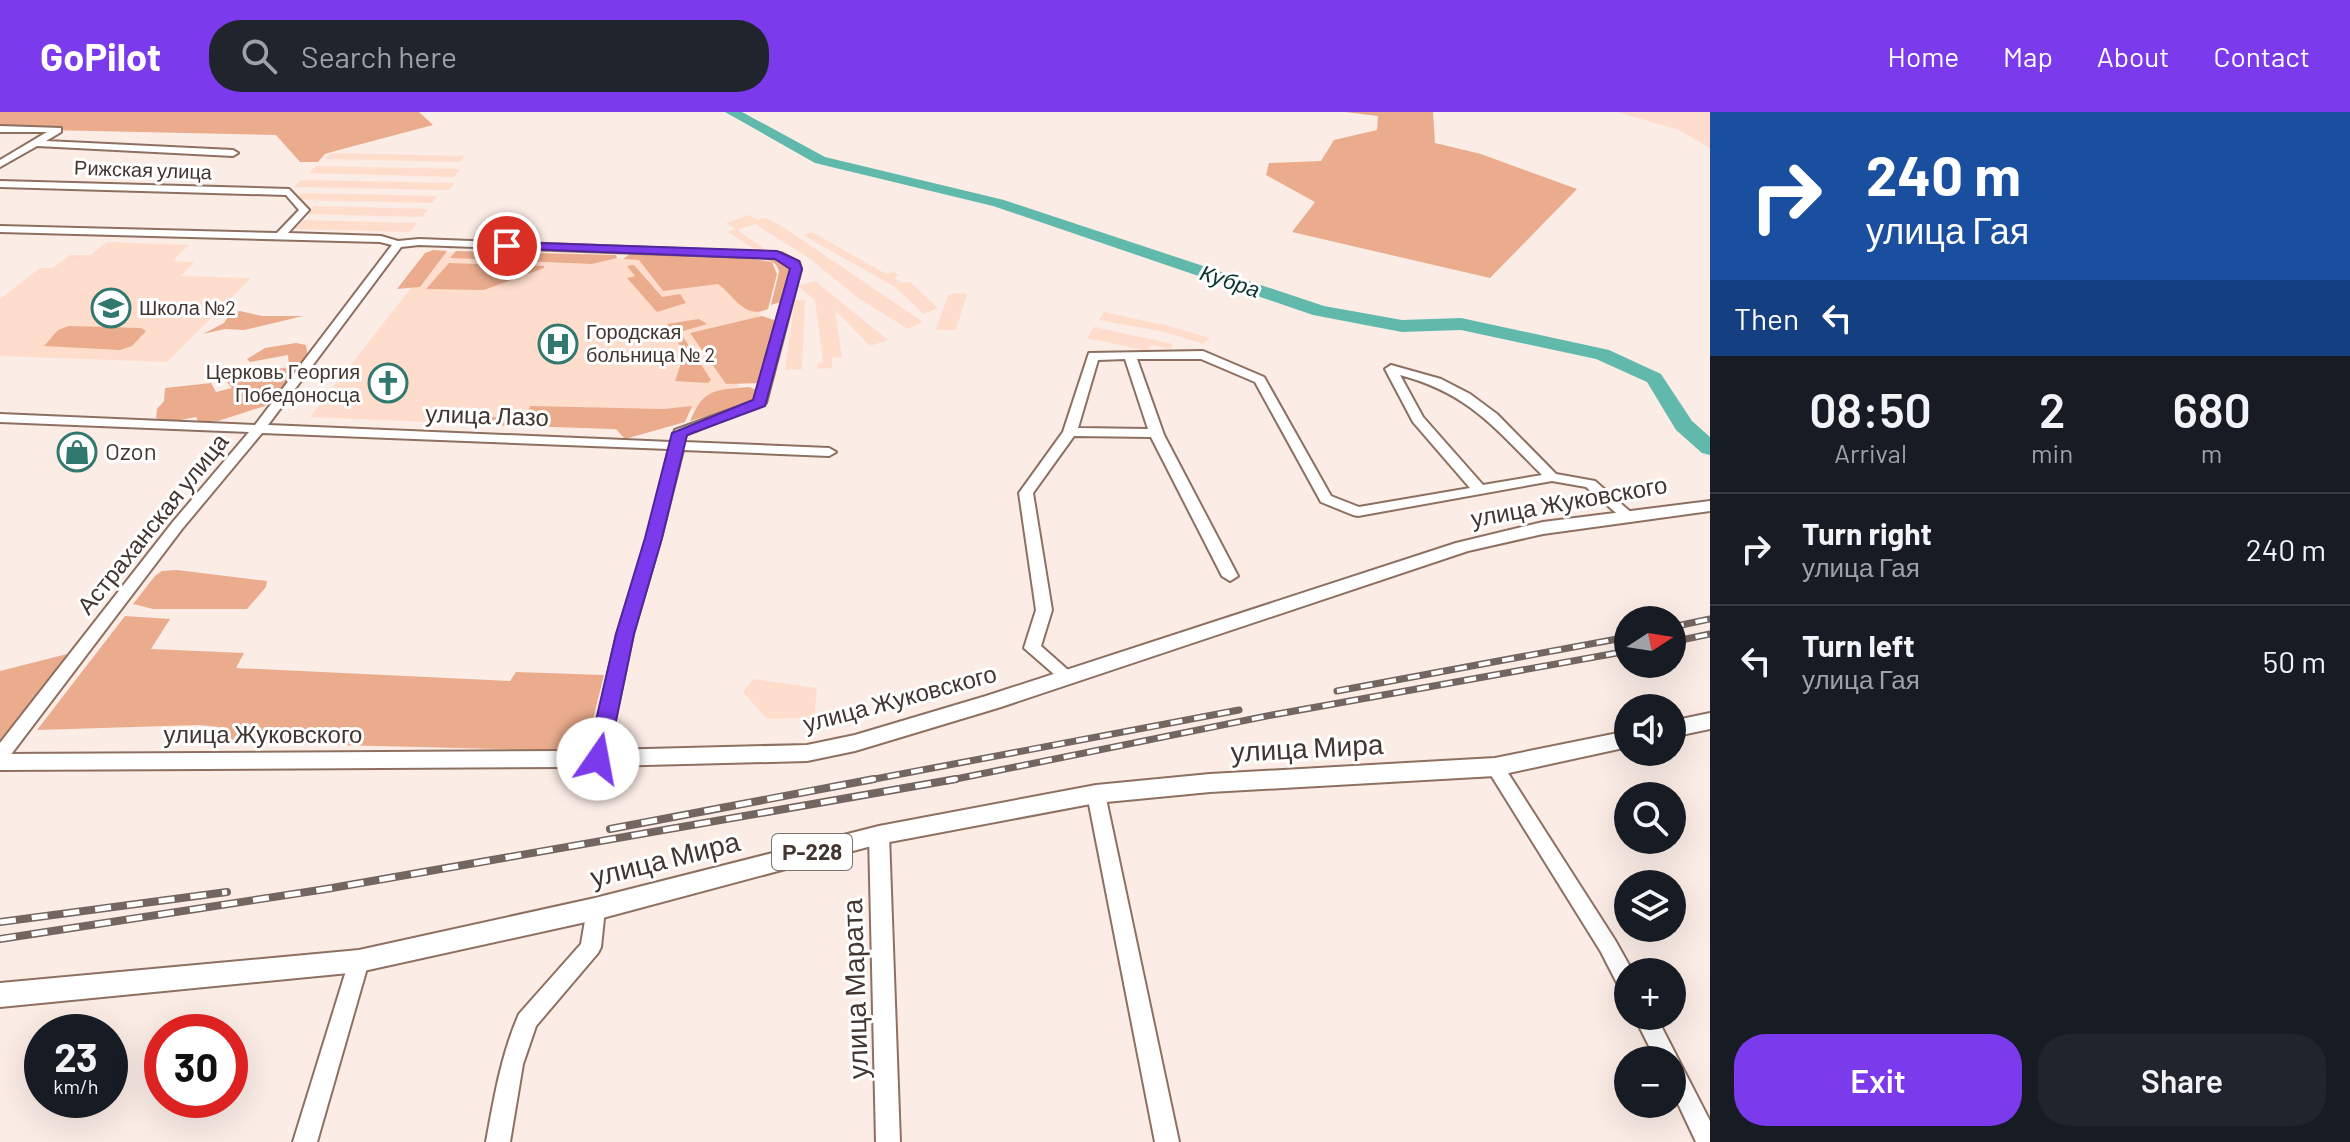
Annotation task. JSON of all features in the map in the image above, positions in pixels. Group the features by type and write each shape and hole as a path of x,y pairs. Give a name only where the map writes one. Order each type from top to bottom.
{"main road":[{"name":"улица Жуковского","path":"0,759 598,759 807,753 901,730 1069,678 1463,547 1543,528 1700,507"},
{"path":"1686,726 1710,721"},
{"name":"улица Мира","path":"0,995 359,961 595,909 879,835 1096,794 1210,783 1495,767 1614,742"}],"street":[{"path":"0,129 58,130 0,164"},
{"path":"34,143 233,153"},
{"name":"Рижская улица","path":"0,184 286,192 296,198 304,210 278,238"},
{"path":"0,229 381,239 398,244 419,242 777,255 795,264 760,403 680,433 625,634 598,759"},
{"name":"Астраханская улица","path":"0,759 177,526 258,429 398,248 398,244"},
{"path":"1069,678 1032,648 1044,610 1026,493 1070,432 1093,356 1203,355 1260,380 1326,499 1358,512 1552,477 1590,484 1627,515"},
{"path":"1130,356 1157,433 1230,576"},
{"path":"1480,490 1427,434 1401,396 1391,369 1454,389 1481,409 1552,477"},
{"name":"улица Лазо","path":"0,418 829,452"},
{"path":"1070,432 1105,435 1157,433"},
{"path":"1495,767 1614,958"},
{"path":"1096,794 1167,1142"},
{"name":"улица Марата","path":"879,835 888,1142"},
{"path":"498,1142 512,1064 527,1021 591,947 595,909"},
{"path":"305,1142 359,961"},
{"path":"1686,1096 1708,1142"}],"shaded area":[{"path":"0,112 419,112 433,125 325,154 318,162 300,162 276,135 0,129"},
{"path":"1345,112 1433,112 1435,143 1481,154 1577,189 1490,278 1292,232 1315,202 1266,175 1269,163 1321,161 1334,140 1377,130 1378,116"},
{"path":"1617,112 1710,112 1710,148 1679,130"},
{"path":"331,153 464,156 459,162 325,159"},
{"path":"316,166 460,169 454,177 309,173"},
{"path":"301,180 455,183 449,190 294,187"},
{"path":"302,193 437,196 432,203 301,200 298,197"},
{"path":"314,206 428,209 422,217 307,214"},
{"path":"749,215 758,220 766,218 783,227 923,322 908,329 858,298 809,258 755,224 737,230 766,250 759,252 728,232 735,229 726,223"},
{"path":"303,220 417,223 410,232 295,229"},
{"path":"812,232 886,274 893,272 899,275 894,278 902,283 910,282 938,308 924,314 895,287 803,235"},
{"name":"Школа №2","path":"107,242 189,245 172,261 194,262 181,276 251,278 167,362 0,356 0,299 40,268 53,268 70,255 91,255"},
{"path":"447,251 420,287 397,289 425,253"},
{"path":"456,251 616,255 617,258 592,264 450,258"},
{"name":"Городская больница № 2","path":"439,252 725,262 769,282 735,398 620,430 310,417"},
{"path":"633,252 775,256 793,266 786,300 771,305 779,272 778,268 773,262 753,259 772,262 777,274 768,309 760,312 740,305 718,284 663,291 639,260 623,259"},
{"path":"449,263 544,268 484,290 426,289"},
{"path":"634,265 662,297 680,294 686,303 657,312 627,278 635,276 627,266"},
{"path":"815,281 888,340 870,346 835,310 842,357 832,358 832,368 818,369 817,363 823,362 815,300 798,286"},
{"path":"967,294 956,330 936,330 948,295"},
{"path":"795,300 805,300 802,369 785,370"},
{"path":"240,311 262,316 303,316 244,330 225,329 203,334 224,323 230,314"},
{"path":"1104,312 1210,338 1203,344 1165,332 1099,320"},
{"path":"762,316 777,321 762,383 726,384 690,333"},
{"path":"699,319 707,324 680,332 711,380 708,383 675,381 685,352 667,324"},
{"path":"69,326 141,328 146,331 132,346 120,350 44,346 58,330"},
{"path":"1094,327 1173,344 1171,349 1151,345 1148,351 1087,338"},
{"path":"296,343 306,345 308,359 265,406 218,421 198,421 196,417 170,422 156,418 157,409 164,401 165,388 211,383 216,392 232,388 226,381 229,377 289,367 288,355 250,362 247,359 265,348"},
{"path":"749,387 759,391 757,398 749,404 690,421 700,402 712,393"},
{"path":"531,406 663,409 692,406 685,422 625,439 616,429 457,424 461,416 521,418"},
{"path":"177,570 267,581 266,587 247,609 153,609 133,604 155,576 162,571"},
{"path":"125,616 170,619 151,649 244,653 236,668 510,681 516,672 604,675 585,751 210,742 219,727 199,725 37,730"},
{"path":"75,652 0,746 0,671"},
{"path":"753,679 817,688 814,718 767,719 743,692"}],"waterway":[{"name":"Кубра","path":"732,112 820,160 998,203 1320,311 1402,326 1461,324 1602,354 1654,378 1684,425 1710,448"}],"railway":[{"path":"1686,624 1710,619"},
{"path":"1686,639 1710,634"},
{"path":"1337,691 1614,640"},
{"path":"955,779 1272,715 1614,654"},
{"path":"864,781 1239,710"},
{"path":"610,829 874,779"},
{"path":"0,939 326,889 955,779"},
{"path":"946,781 955,779"},
{"path":"0,922 227,892"}],"place":[{"name":"Школа №2","path":"111,308"},
{"name":"Городская больница № 2","path":"558,344"},
{"name":"Церковь Георгия Победоносца","path":"388,383"},
{"name":"Ozon","path":"77,452"}],"route":[{"path":"507,246 777,255 795,264 796,269 760,403 680,433 654,538 625,634 598,759"}]}
